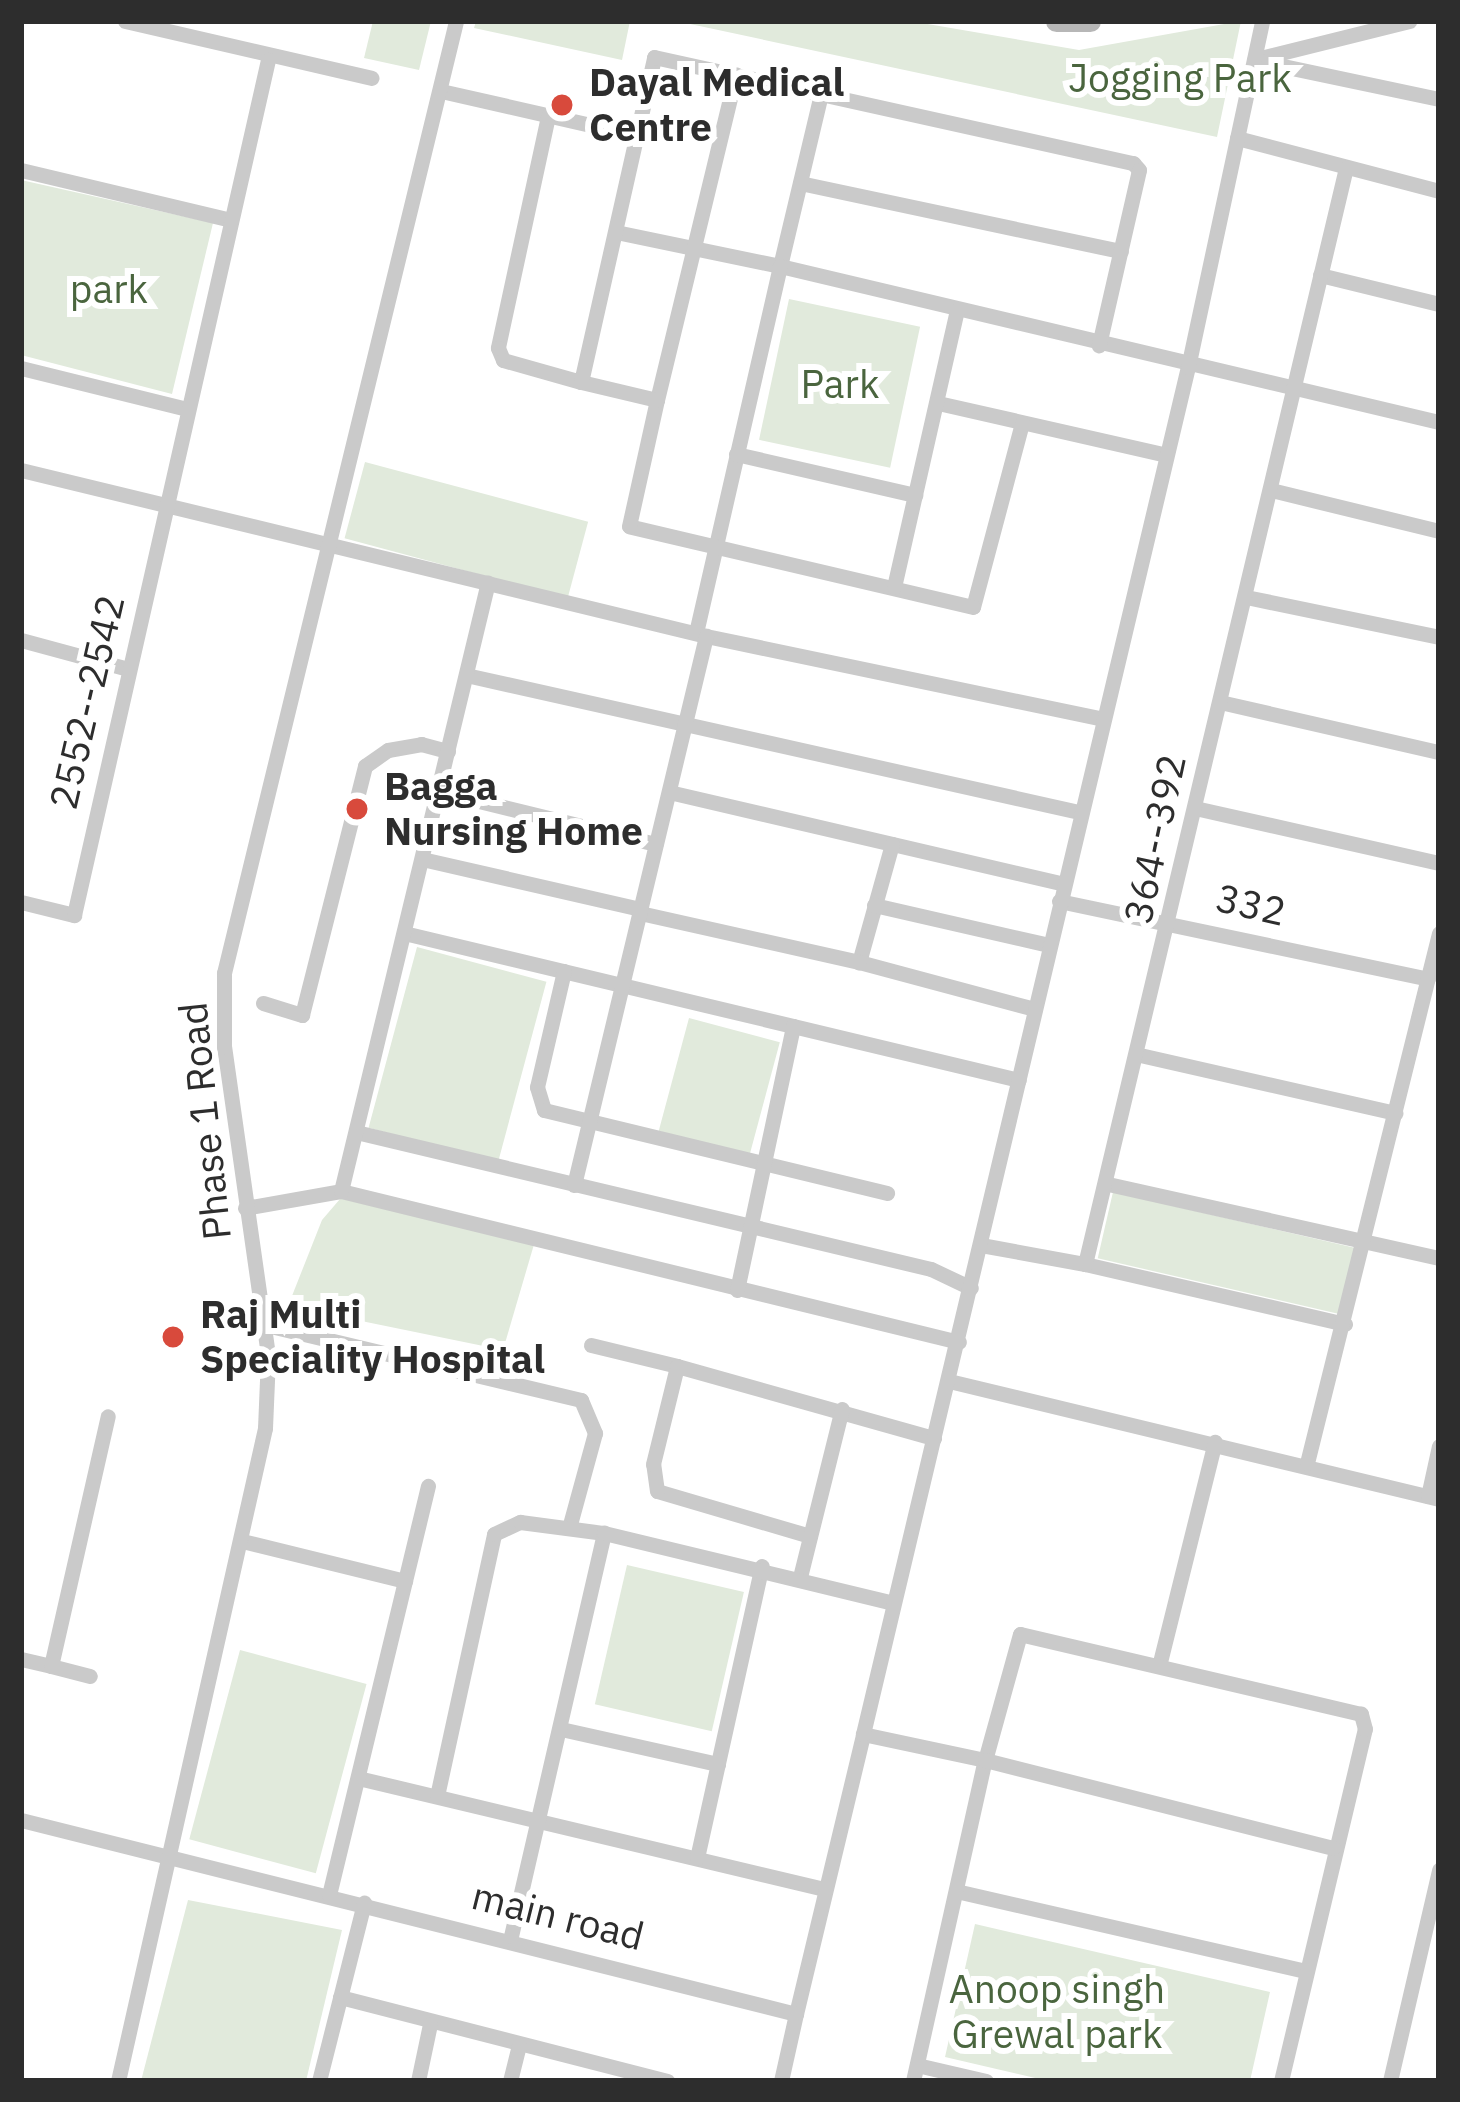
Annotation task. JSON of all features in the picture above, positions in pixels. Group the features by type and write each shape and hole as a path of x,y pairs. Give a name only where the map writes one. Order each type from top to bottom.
{"street":[{"path":"125,21 268,60 371,79"},
{"name":"Phase 1 Road","path":"118,2081 173,1857 266,1428 262,1324 224,1047 224,973 334,540 456,21"},
{"path":"1056,21 1090,21"},
{"path":"782,2081 821,1888 959,1342 1100,718 1188,367 1262,21"},
{"path":"1254,60 1409,21"},
{"path":"581,382 654,57 1133,163 1139,170 1099,345"},
{"name":"2552--2542","path":"21,902 74,915 268,60"},
{"path":"1254,60 1439,99"},
{"path":"736,74 626,523 976,606 1022,423"},
{"path":"441,91 635,136"},
{"path":"574,1185 669,792 736,454 821,94"},
{"path":"548,116 497,348 503,359 657,400"},
{"path":"1237,138 1439,191"},
{"name":"364--392","path":"1085,1264 1172,921 1346,168"},
{"path":"21,170 231,220"},
{"path":"800,183 1121,251"},
{"path":"616,232 780,266 1188,367 1439,422"},
{"path":"1320,275 1439,304"},
{"path":"894,586 957,310"},
{"path":"21,368 187,410"},
{"path":"938,403 1166,455"},
{"path":"736,454 915,495"},
{"path":"21,470 334,540 701,634 1100,718"},
{"path":"1271,490 1439,531"},
{"path":"341,1191 488,582"},
{"path":"1246,597 1439,638"},
{"path":"21,640 128,669"},
{"path":"466,675 1079,812"},
{"path":"1220,702 1439,752"},
{"path":"263,1003 302,1015 364,766 388,750 421,744 448,751"},
{"path":"438,791 656,844"},
{"path":"669,792 1063,884"},
{"path":"1195,808 1439,863"},
{"path":"859,962 892,844"},
{"path":"422,859 859,962 1035,1010"},
{"name":"332","path":"1059,902 1172,921 1428,979"},
{"path":"874,905 1049,945"},
{"path":"404,933 1019,1080"},
{"path":"1307,1463 1439,933"},
{"path":"563,971 536,1099 544,1110 886,1193"},
{"path":"736,1290 793,1026"},
{"path":"1140,1055 1396,1113"},
{"path":"356,1132 932,1269 971,1288"},
{"path":"1108,1184 1439,1258"},
{"path":"245,1208 341,1191 959,1342"},
{"path":"981,1245 1345,1324"},
{"path":"262,1324 581,1400 595,1432 569,1528"},
{"path":"591,1345 842,1409 934,1438"},
{"path":"677,1366 653,1464 657,1491 810,1536"},
{"path":"949,1382 1307,1463 1433,1498 1439,1446"},
{"path":"800,1577 842,1409"},
{"path":"51,1666 108,1416"},
{"path":"1160,1662 1216,1442"},
{"path":"329,1894 428,1486"},
{"path":"437,1796 494,1534 520,1522 604,1533 762,1566 890,1602"},
{"path":"511,1936 604,1533"},
{"path":"242,1541 405,1581"},
{"path":"697,1858 762,1566"},
{"path":"986,2081 915,2073 985,1760 1026,1630 1361,1714 1365,1729 1281,2081"},
{"path":"21,1659 90,1676"},
{"path":"561,1729 718,1764"},
{"path":"863,1734 1333,1848"},
{"path":"358,1778 821,1888"},
{"name":"main road","path":"21,1820 511,1936 796,2014"},
{"path":"1390,2081 1439,1870"},
{"path":"956,1891 1305,1971"},
{"path":"319,2081 364,1903"},
{"path":"340,1997 518,2045 603,2074 667,2081"},
{"path":"418,2081 430,2024"},
{"path":"510,2081 518,2045"}],"green space":[{"path":"373,21 431,21 419,70 364,58"},
{"path":"476,21 630,21 622,60 474,28"},
{"name":"Jogging Park","path":"676,21 910,21 1079,50 1241,21 1217,137"},
{"name":"park","path":"21,180 213,223 172,394 21,355"},
{"name":"Park","path":"789,299 920,327 890,468 759,440"},
{"path":"365,462 588,522 568,598 345,538"},
{"path":"417,947 546,982 498,1162 369,1128"},
{"path":"689,1018 780,1042 750,1155 659,1131"},
{"path":"346,1192 535,1241 503,1350 288,1306 322,1220"},
{"path":"1113,1192 1356,1248 1340,1314 1098,1258"},
{"path":"627,1565 744,1592 712,1731 595,1704"},
{"path":"240,1650 367,1684 316,1873 189,1839"},
{"path":"188,1900 342,1930 306,2081 141,2081"},
{"name":"Anoop singh Grewal park","path":"975,1924 1270,1992 1250,2081 1048,2081 945,2057"}],"place":[{"name":"Dayal Medical Centre","path":"562,105"},
{"name":"Bagga Nursing Home","path":"357,809"},
{"name":"Raj Multi Speciality Hospital","path":"173,1337"}]}
